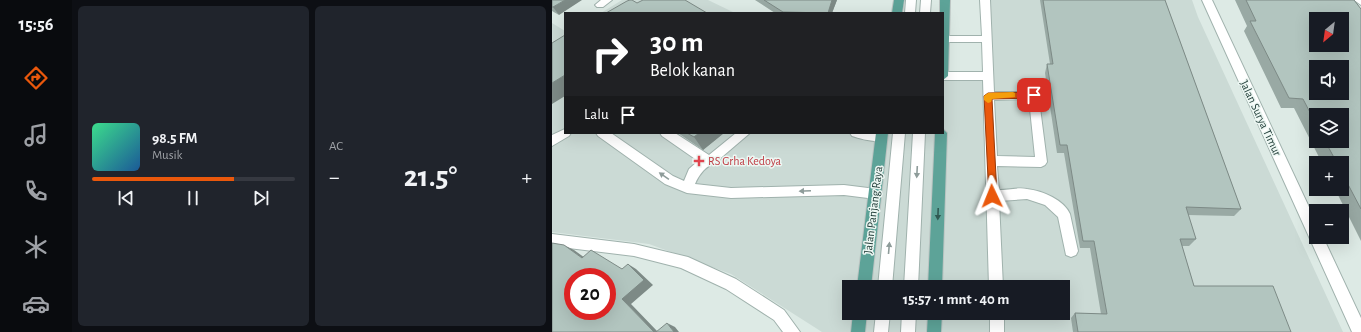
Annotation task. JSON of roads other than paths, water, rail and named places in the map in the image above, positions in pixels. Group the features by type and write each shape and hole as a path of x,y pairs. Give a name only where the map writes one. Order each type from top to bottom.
{"main road":[{"path":"897,12 899,0"},
{"path":"944,39 945,0"},
{"path":"935,280 941,134"},
{"name":"Jalan Panjang Raya","path":"865,280 882,135"},
{"path":"858,332 859,320"},
{"path":"934,320 934,332"}],"street":[{"path":"910,12 911,0"},
{"path":"925,12 926,0"},
{"path":"985,0 985,40 996,280"},
{"name":"Jalan Surya Timur","path":"1207,0 1309,221"},
{"path":"944,39 985,40"},
{"path":"944,76 987,76"},
{"path":"988,96 1034,95 1041,162 1008,162 991,160"},
{"path":"552,141 564,134"},
{"path":"603,134 669,180 687,188 731,193 844,190 876,194"},
{"path":"668,134 707,160"},
{"path":"687,188 693,173 707,160 712,159 743,134"},
{"path":"869,134 882,135"},
{"path":"886,280 899,134"},
{"path":"911,280 919,134"},
{"path":"992,196 1027,194 1049,201 1064,214 1071,250"},
{"path":"552,240 634,250 683,262 731,284 779,315 793,332"},
{"name":"Jalan Surya Timur","path":"1320,244 1360,332"},
{"path":"881,332 882,320"},
{"path":"908,332 909,320"},
{"path":"997,320 997,332"}],"place":[{"name":"RS Grha Kedoya","path":"699,161"}]}
